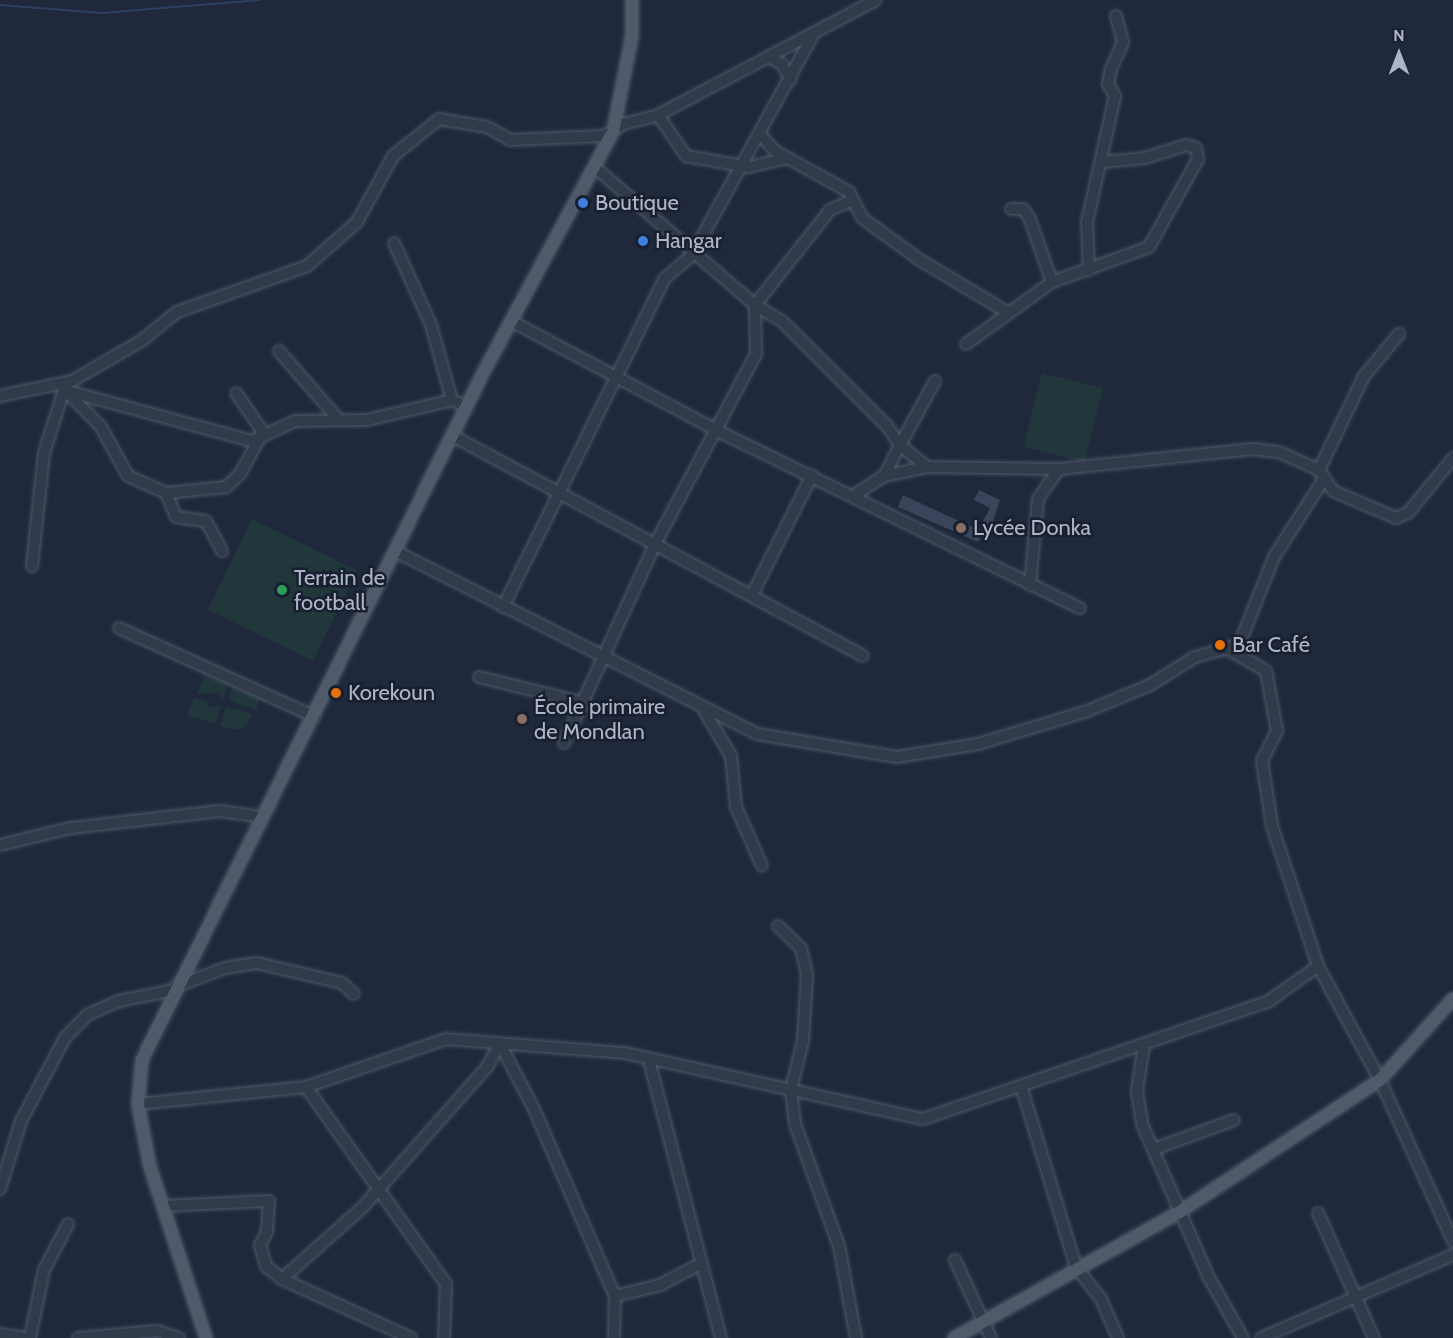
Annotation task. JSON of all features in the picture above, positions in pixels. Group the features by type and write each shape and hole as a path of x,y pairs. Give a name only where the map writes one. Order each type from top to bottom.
{"main road":[{"path":"206,1338 150,1167 138,1104 142,1060 174,988 315,717 467,407 511,321 596,168 613,132 632,36 632,0"},
{"path":"954,1338 982,1325 1076,1267 1181,1211 1380,1080 1453,999"}],"street":[{"path":"0,396 72,381 141,341 177,312 307,266 357,222 393,156 439,119 487,127 510,140 613,132 623,124 658,115 876,0"},
{"path":"1089,270 1087,222 1103,162 1116,96 1108,84 1111,69 1123,42 1116,16"},
{"path":"503,607 561,491 615,374 665,278 692,255 744,167 814,32"},
{"path":"769,57 782,64 791,80"},
{"path":"658,115 686,156 744,167 788,158"},
{"path":"761,135 788,158 849,192 850,201 862,218 920,260 1007,312"},
{"path":"966,344 1007,312 1052,282 1149,247 1198,159 1196,148 1186,145 1145,158 1103,162"},
{"path":"596,168 692,255 755,304 782,321 860,397 900,445 927,467"},
{"path":"564,743 585,703 601,658 655,544 718,431 756,354 755,304 830,210 850,201"},
{"path":"1011,209 1023,209 1029,217 1052,282"},
{"path":"394,243 431,326 452,400"},
{"path":"511,321 615,374 718,431 856,494 1030,585 1080,608"},
{"path":"397,552 705,712 757,734 873,756 923,754 1085,712 1150,685 1195,657 1239,645 1274,557 1321,475 1364,376 1399,334"},
{"path":"279,351 339,420"},
{"path":"885,476 935,381"},
{"path":"64,390 252,441 263,432 295,421 367,420 452,400 467,407"},
{"path":"64,390 101,427 128,476 166,493 226,487 263,432"},
{"path":"32,566 44,453 64,390"},
{"path":"236,393 263,432"},
{"path":"453,436 561,491 863,656"},
{"path":"856,494 885,476 927,467 1059,469 1253,449 1279,452 1321,475 1333,491 1396,518 1408,513 1453,458"},
{"path":"1030,585 1038,499 1059,469"},
{"path":"752,595 812,475"},
{"path":"166,493 176,516 206,521 222,551"},
{"path":"119,628 315,717"},
{"path":"1226,648 1266,671 1277,731 1262,760 1264,802 1318,966 1380,1080 1453,1241"},
{"path":"479,676 585,703"},
{"path":"705,712 731,756 736,807 762,866"},
{"path":"0,845 71,828 220,811 262,817"},
{"path":"778,926 801,948 807,975 802,1041 791,1090 795,1124 839,1246 856,1338"},
{"path":"0,1189 21,1121 65,1038 87,1015 119,1001 174,988 225,968 257,963 342,983 354,994"},
{"path":"138,1104 306,1087 446,1039 625,1053 923,1119 1022,1089 1269,1001 1318,966"},
{"path":"282,1279 379,1188 487,1067 500,1044"},
{"path":"500,1044 534,1108 615,1296 614,1338"},
{"path":"1144,1044 1137,1101 1154,1149 1181,1211 1243,1338"},
{"path":"649,1060 721,1338"},
{"path":"306,1087 446,1284 444,1338"},
{"path":"1022,1089 1076,1267 1101,1299 1118,1338"},
{"path":"1154,1149 1234,1120"},
{"path":"164,1206 269,1201 260,1245 266,1266 282,1279 411,1338"},
{"path":"1318,1213 1374,1338"},
{"path":"0,1334 28,1338 44,1270 68,1224"},
{"path":"1261,1338 1453,1255"},
{"path":"956,1260 982,1325 991,1338"},
{"path":"615,1296 676,1279 700,1264"},
{"path":"78,1338 157,1331 179,1338"}],"green space":[{"path":"1042,373 1103,388 1085,462 1024,447"},
{"name":"Terrain de football","path":"252,519 357,570 313,661 208,610"},
{"path":"205,675 227,685 223,700 217,693 197,693"},
{"path":"233,688 260,698 256,710 229,700"},
{"path":"194,697 207,701 208,707 222,705 215,723 187,716"},
{"path":"226,707 252,714 250,720 240,730 220,726"}],"building":[{"path":"979,490 1000,500 990,532 980,527 990,508 974,500"},
{"path":"903,495 983,532 978,542 898,507"}],"waterway":[{"path":"0,5 102,13 259,0"}],"place":[{"name":"Boutique","path":"583,203"},
{"name":"Hangar","path":"643,241"},
{"name":"Lycée Donka","path":"961,528"},
{"name":"Terrain de football","path":"282,590"},
{"name":"Bar Café","path":"1220,645"},
{"name":"Korekoun","path":"336,693"},
{"name":"École primaire de Mondlan","path":"522,719"}]}
